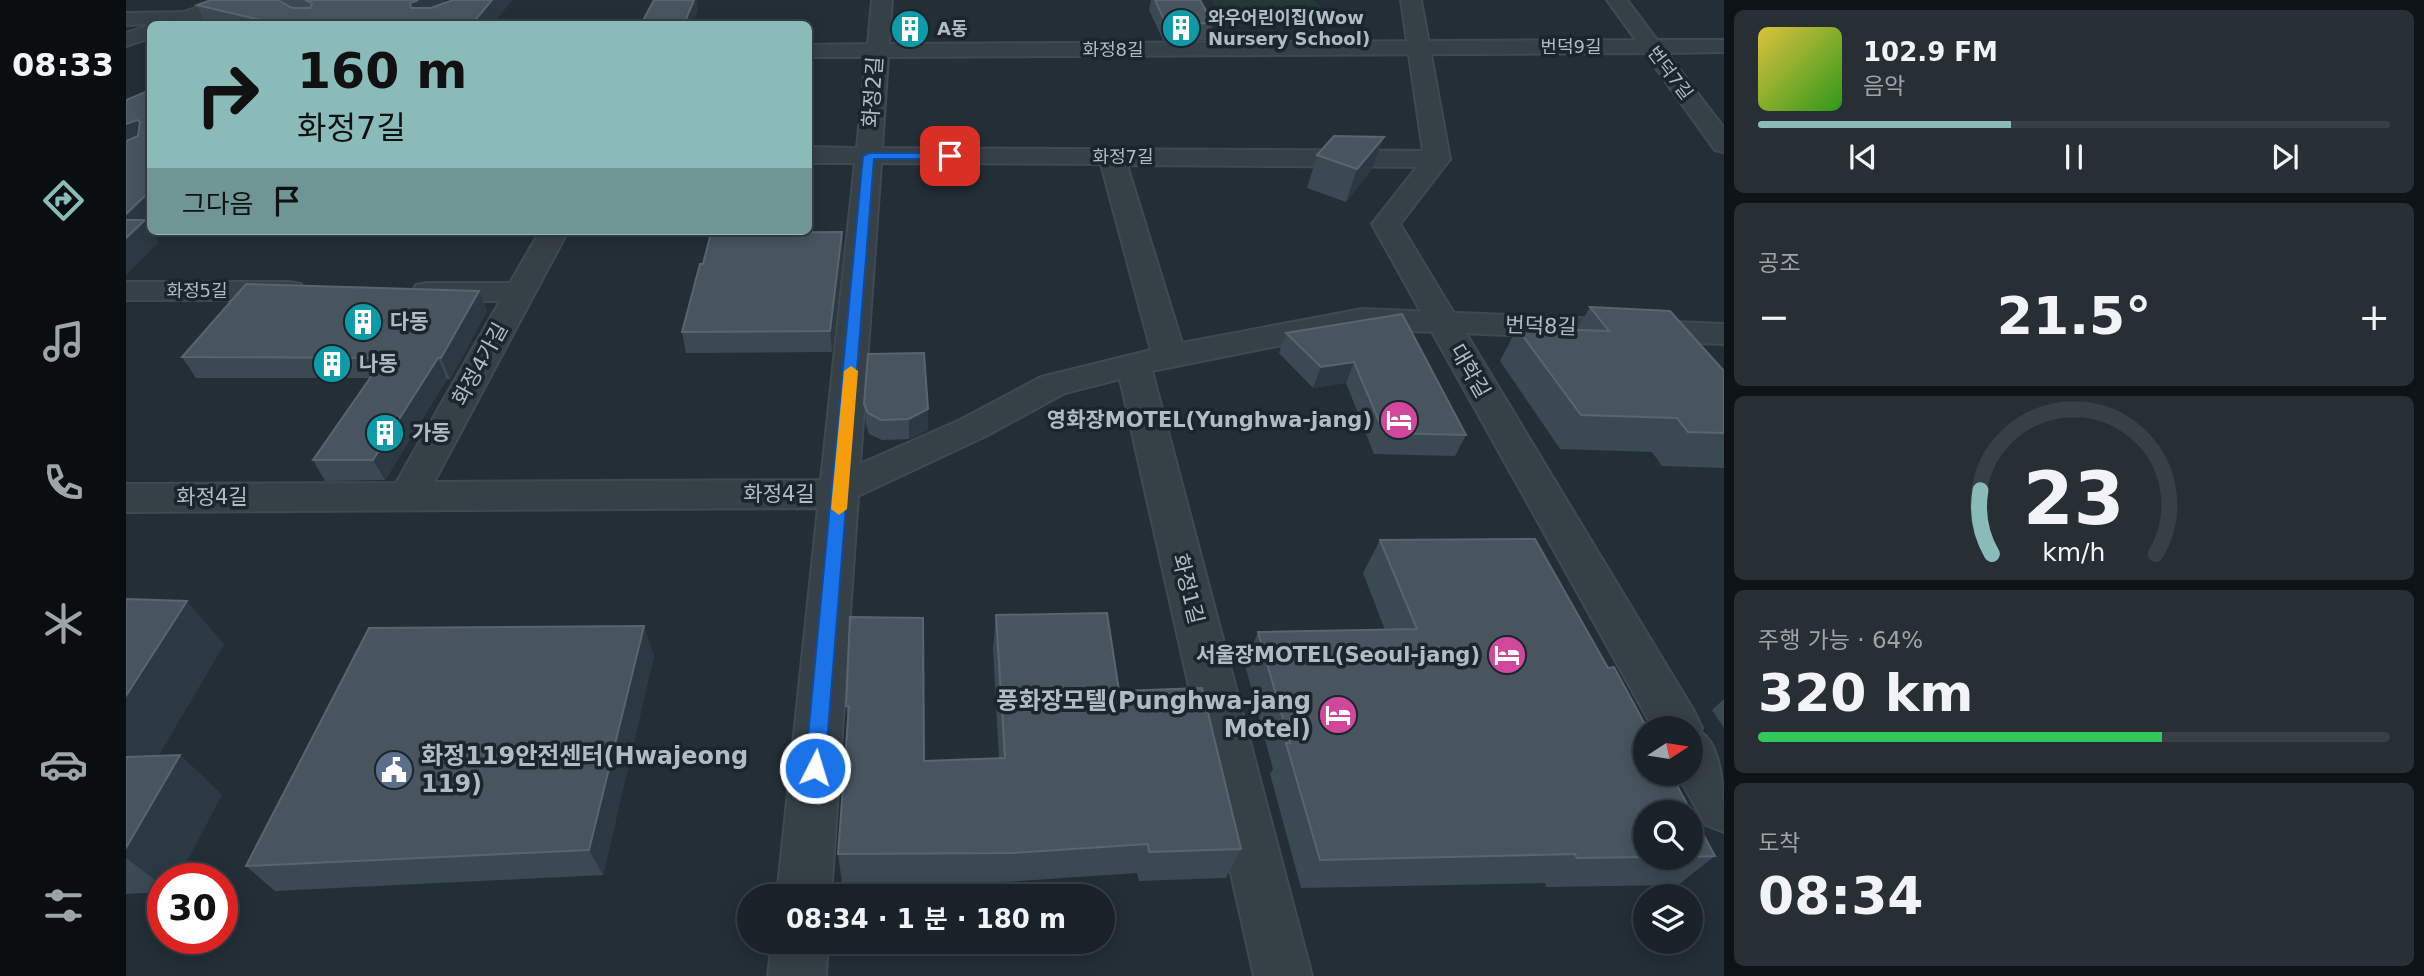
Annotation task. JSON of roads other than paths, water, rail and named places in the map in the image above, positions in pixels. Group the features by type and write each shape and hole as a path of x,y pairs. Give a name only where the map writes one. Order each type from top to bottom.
{"street":[{"path":"126,19 177,21 236,0"},
{"name":"화정2길","path":"805,884 882,0"},
{"path":"1411,0 1437,159"},
{"name":"번덕7길","path":"1617,0 1722,139"},
{"path":"126,40 147,32"},
{"name":"번덕9길","path":"1418,48 1724,46"},
{"name":"화정8길","path":"812,51 1418,48"},
{"name":"화정7길","path":"812,155 1437,159"},
{"name":"화정1길","path":"1112,157 1151,360 1283,976"},
{"name":"대학길","path":"1437,159 1385,224 1671,716"},
{"name":"화정4가길","path":"407,497 552,235"},
{"name":"화정5길","path":"126,290 316,291"},
{"path":"398,292 520,292"},
{"name":"화정4길","path":"126,498 828,494 973,428 1054,385 1151,360 1362,319 1442,322"},
{"name":"번덕8길","path":"1442,322 1724,334"},
{"path":"1703,772 1724,808"},
{"path":"797,976 799,954"}],"place":[{"name":"와우어린이집(Wow Nursery School)","path":"1181,28"},
{"name":"A동","path":"910,29"},
{"name":"다동","path":"363,322"},
{"name":"나동","path":"332,364"},
{"name":"영화장MOTEL(Yunghwa-jang)","path":"1399,420"},
{"name":"가동","path":"385,433"},
{"name":"서울장MOTEL(Seoul-jang)","path":"1507,655"},
{"name":"풍화장모텔(Punghwa-jang Motel)","path":"1338,715"},
{"name":"화정119안전센터(Hwajeong 119)","path":"394,770"}]}
